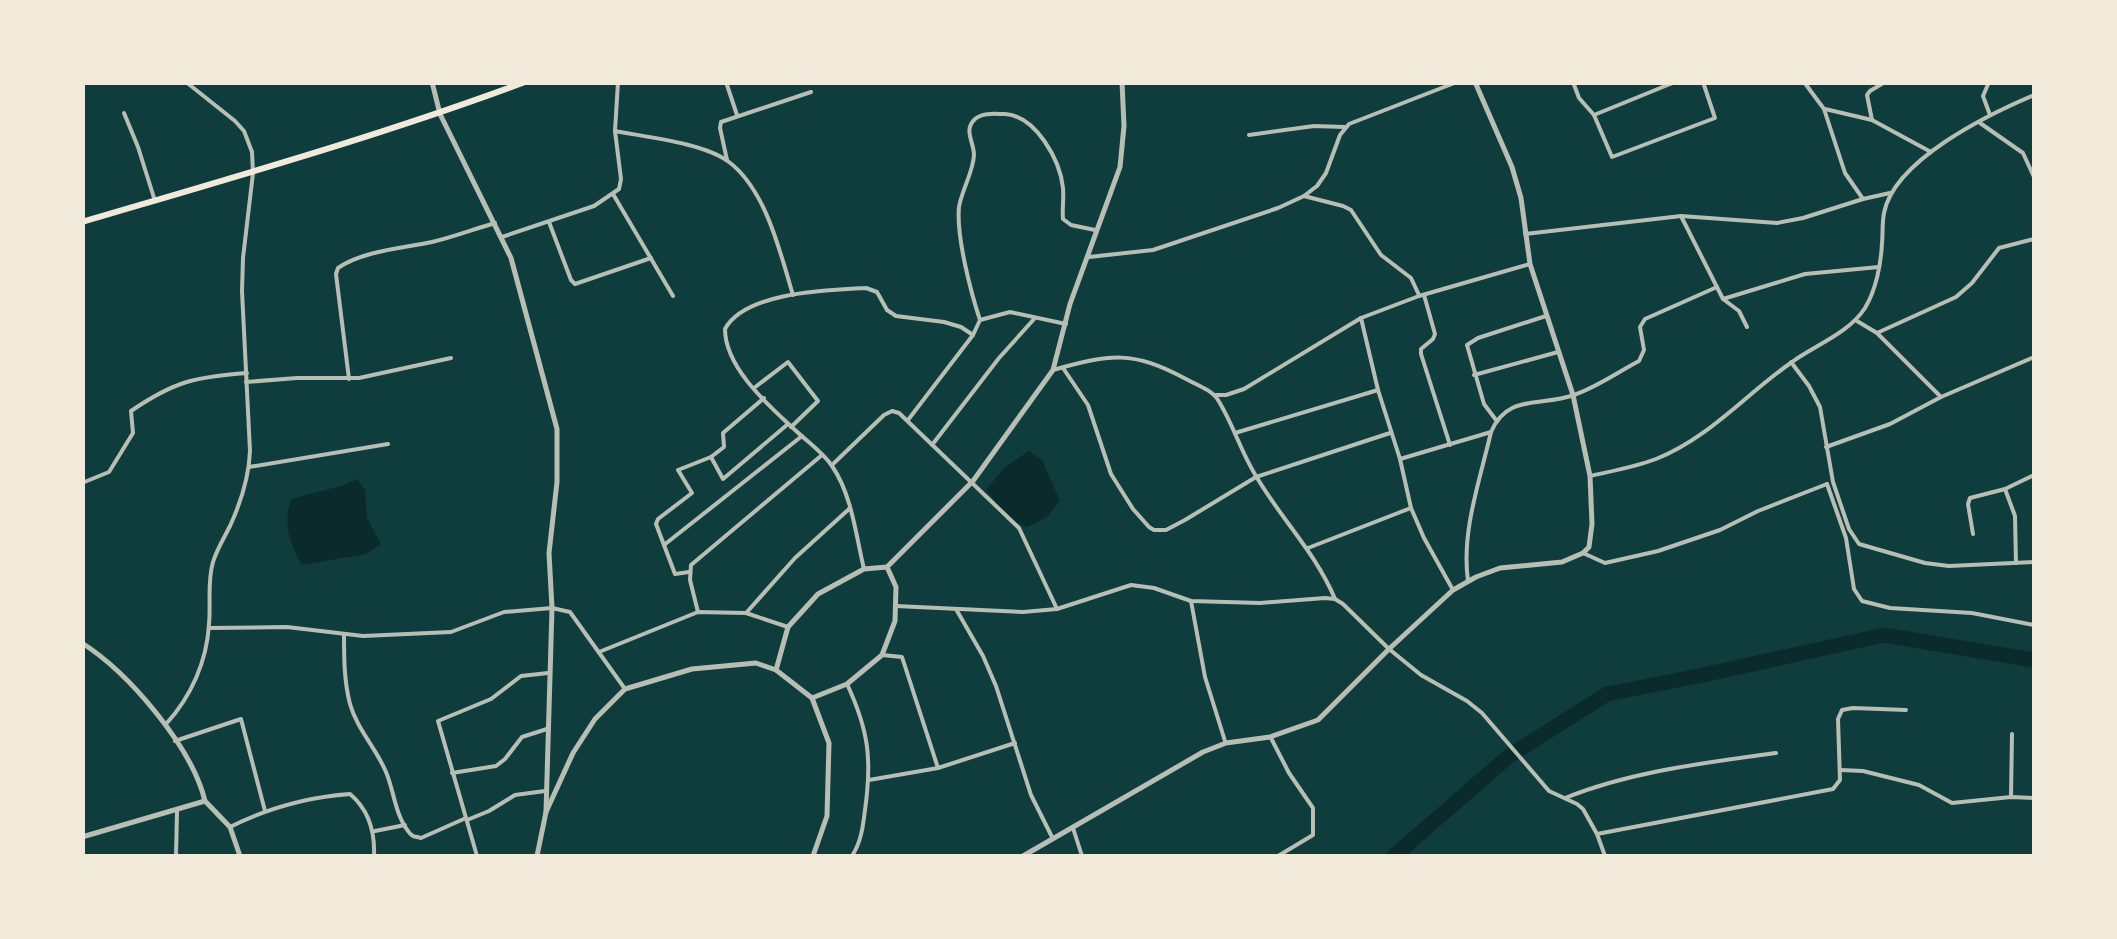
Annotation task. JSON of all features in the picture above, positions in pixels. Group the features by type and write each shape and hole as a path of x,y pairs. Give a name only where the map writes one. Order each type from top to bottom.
{"main road":[{"path":"82,222 440,114 525,82"}],"street":[{"path":"166,724 198,675 209,628 213,561 244,490 250,466 242,274 252,152 244,131 186,82"},
{"path":"432,82 440,114 502,237 516,275 557,429 557,482 549,553 552,608 548,791 537,856"},
{"path":"502,237 594,206 619,189 615,131 618,82"},
{"path":"726,82 737,116"},
{"path":"776,670 788,627 818,594 864,569 887,567 973,481 1053,370 1070,304 1120,167 1124,126 1122,82"},
{"path":"1249,135 1345,126 1458,82"},
{"path":"1023,856 1203,752 1270,737 1318,720 1389,649 1468,581 1500,568 1562,562 1584,553 1592,537 1590,476 1573,396 1530,264 1521,198 1512,167 1475,82"},
{"path":"1573,82 1579,98 1594,115 1612,157 1715,118 1703,82"},
{"path":"1594,115 1675,82"},
{"path":"1804,82 1824,108 1846,173 1864,199"},
{"path":"1872,120 1867,95 1885,82"},
{"path":"1988,82 1983,93 1990,116"},
{"path":"727,160 720,125 725,119 811,92"},
{"path":"1590,476 1643,463 1681,447 1791,362 1856,320 1871,294 1879,268 1882,224 1890,193 1906,172 1930,152 2034,95"},
{"path":"1824,108 1872,120 1930,152"},
{"path":"124,113 155,200"},
{"path":"908,420 973,335 980,320 959,220 961,198 974,158 969,131 978,116 1012,115 1035,131 1058,168 1063,185 1062,219 1095,230"},
{"path":"1980,123 2023,153 2034,177"},
{"path":"1089,256 1153,250 1304,196 1326,173 1345,126"},
{"path":"615,131 700,148 727,160 746,180 767,215 793,295"},
{"path":"1525,234 1681,216 1777,222 1890,193"},
{"path":"614,194 673,296"},
{"path":"1304,196 1350,210 1381,254 1411,278 1422,296 1435,334 1421,354 1450,444"},
{"path":"1681,216 1723,298 1739,310 1748,328"},
{"path":"549,222 575,284 651,258"},
{"path":"349,378 338,268 495,223"},
{"path":"1876,332 1956,297 2000,248 2034,239"},
{"path":"1053,370 1106,358 1136,358 1161,366 1216,395 1226,395 1244,390 1361,318 1530,264"},
{"path":"1723,298 1805,274 1879,268"},
{"path":"1468,581 1467,538 1496,420 1507,409 1573,396 1640,361 1644,350 1640,327 1646,319 1717,287"},
{"path":"864,569 850,509 832,465 740,372 728,351 725,329 747,308 793,295 866,288 877,292 887,310 896,316 944,322 973,335"},
{"path":"980,320 1010,312 1066,324"},
{"path":"1496,420 1486,409 1467,348 1470,342 1546,316"},
{"path":"932,445 1035,318"},
{"path":"1361,318 1411,508 1453,590"},
{"path":"1856,320 1876,332 1941,397"},
{"path":"1474,376 1558,352"},
{"path":"1826,447 1890,424 2034,357"},
{"path":"246,382 349,378 451,358"},
{"path":"711,456 723,479 818,402 788,362 754,388"},
{"path":"1791,362 1820,407 1830,483 1846,538 1854,590 1862,601 1890,608 1972,613 2034,625"},
{"path":"1063,368 1088,405 1111,474 1148,527 1160,531 1256,477 1390,432"},
{"path":"82,483 109,472 133,433 132,412 157,394 200,377 247,373"},
{"path":"1234,433 1378,390"},
{"path":"1216,395 1256,477 1308,548 1336,599 1421,675 1482,713 1549,792 1583,810 1605,856"},
{"path":"689,572 675,574 656,524 692,493 678,470 724,447 724,433 764,398"},
{"path":"832,465 889,412 899,412 1023,533 1057,610"},
{"path":"1400,459 1491,432"},
{"path":"664,545 802,436"},
{"path":"250,466 388,444"},
{"path":"698,612 689,572 696,559 822,455"},
{"path":"1973,534 1968,500 2034,475"},
{"path":"1584,553 1606,563 1658,551 1720,530 1830,483"},
{"path":"1830,483 1854,539 1865,546 1950,566 2034,562"},
{"path":"2005,489 2014,516 2016,563"},
{"path":"1308,548 1411,508"},
{"path":"746,613 795,558 850,509"},
{"path":"812,698 848,684 882,655 895,621 896,606 896,587 887,567"},
{"path":"896,606 1057,610 1131,585 1192,601 1336,599"},
{"path":"1192,601 1207,687 1226,744"},
{"path":"209,628 287,627 363,636 451,632 504,612 552,608 570,612 625,689"},
{"path":"956,608 983,656 1031,796 1052,839"},
{"path":"598,652 698,612 746,613 788,627"},
{"path":"344,634 350,705 386,772 411,834 421,838 489,811 515,794 548,791"},
{"path":"82,643 98,653 166,724 201,785 205,801 230,827 240,856"},
{"path":"882,655 902,656 938,768"},
{"path":"546,812 573,753 596,718 625,689 692,669 756,663 776,670 812,698 829,743 827,816 814,855 824,856"},
{"path":"477,856 438,721 491,699 521,676 548,673"},
{"path":"848,684 863,722 870,755 863,832 852,856"},
{"path":"1597,834 1834,788 1840,784 1838,719 1842,710 1906,710"},
{"path":"176,741 241,719 265,811"},
{"path":"452,773 496,766 522,738 549,728"},
{"path":"2011,797 2012,734"},
{"path":"1270,737 1288,773 1313,808 1313,835 1278,856"},
{"path":"868,780 938,768 1014,742"},
{"path":"1565,798 1666,768 1776,753"},
{"path":"1841,770 1863,770 1919,785 1952,803 2034,798"},
{"path":"230,827 295,802 350,794 374,831 374,856"},
{"path":"82,836 205,801"},
{"path":"176,856 178,809"},
{"path":"374,831 405,825"},
{"path":"1073,828 1082,856"}],"water":[{"path":"1029,451 1042,460 1060,501 1047,517 1027,527 1011,520 986,490 1005,467"},
{"path":"357,479 365,490 367,518 381,544 366,554 302,565 289,533 291,499"}],"waterway":[{"path":"1394,856 1509,756 1607,694 1884,635 2034,660"}]}
